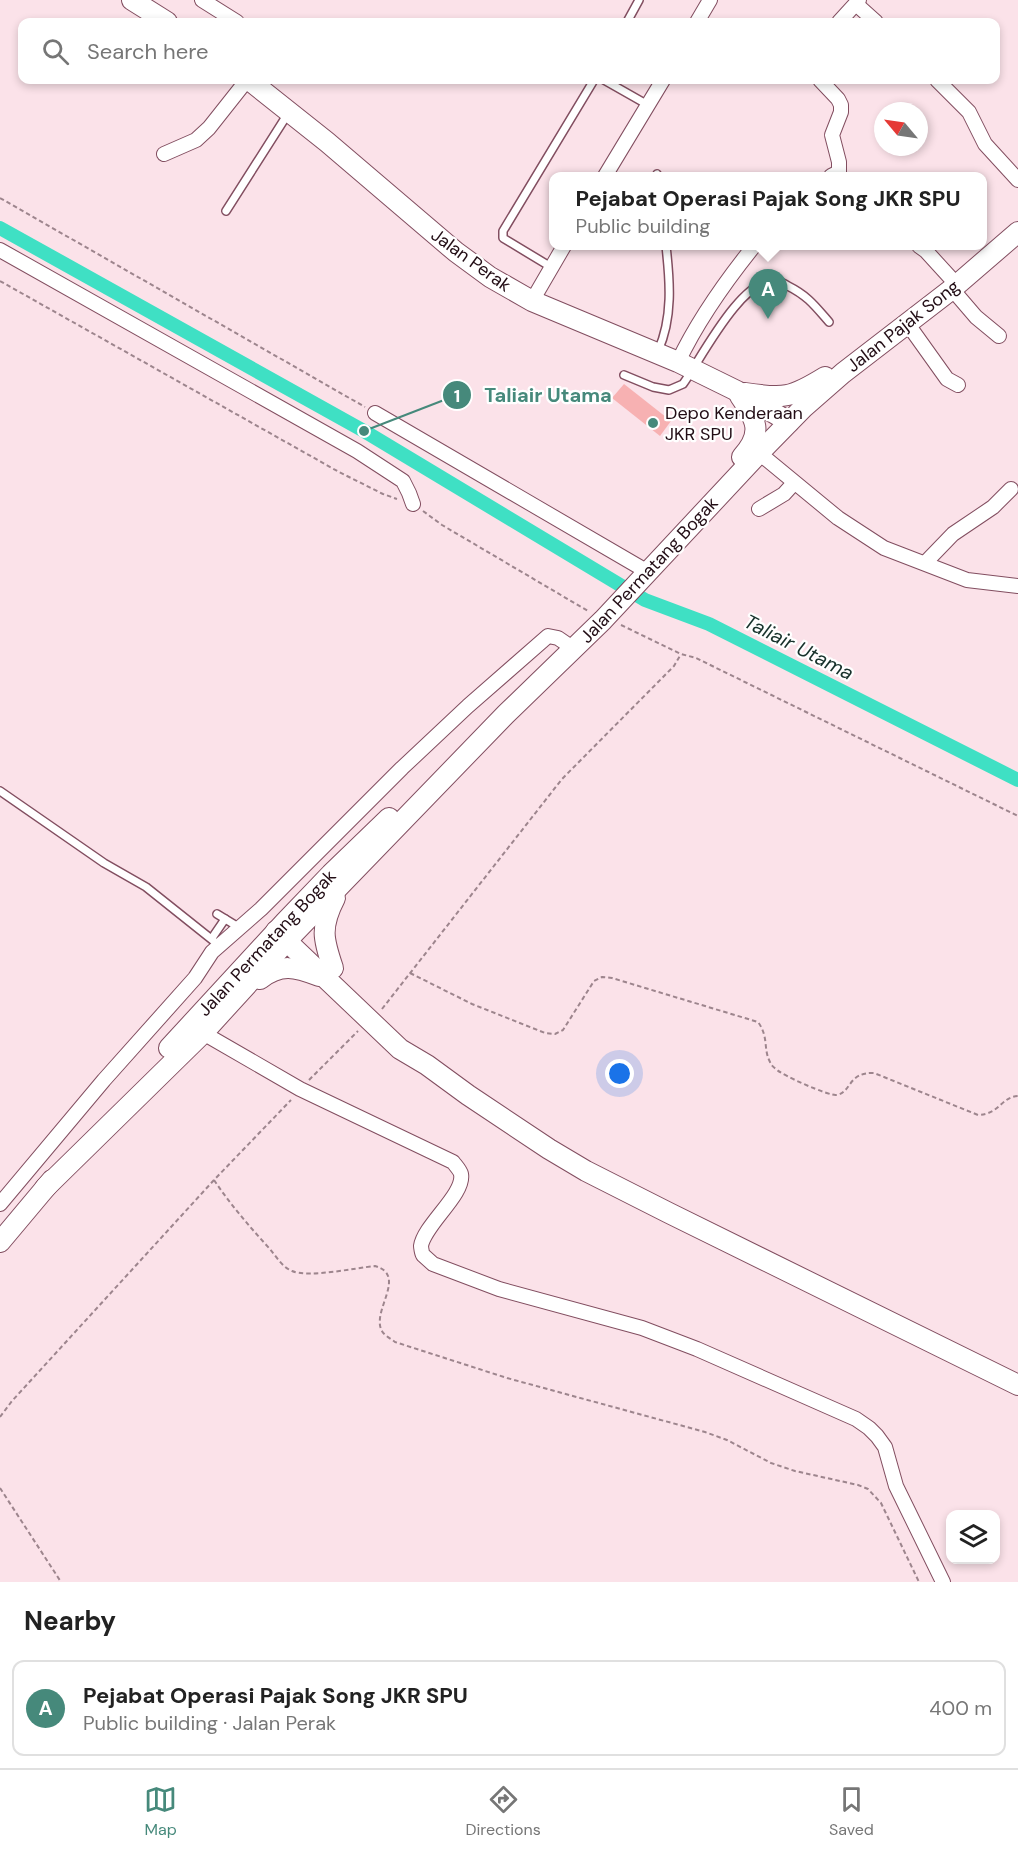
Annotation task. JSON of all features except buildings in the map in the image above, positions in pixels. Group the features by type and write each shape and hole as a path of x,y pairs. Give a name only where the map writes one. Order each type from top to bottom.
{"street":[{"path":"132,0 161,18"},
{"path":"202,0 231,18"},
{"path":"699,18 710,0"},
{"path":"843,18 858,2 872,18"},
{"path":"164,154 196,140 209,128 245,84"},
{"name":"Jalan Perak","path":"253,84 289,111 456,252 490,277 532,301 686,366 736,391 789,422"},
{"path":"608,172 661,84"},
{"path":"824,84 841,105 841,112 831,135 839,162 837,172"},
{"path":"942,84 969,112 985,144 1018,180"},
{"name":"Jalan Pajak Song","path":"789,422 843,373 954,287 1018,232"},
{"path":"0,250 357,451 403,481 413,504"},
{"path":"532,301 562,250"},
{"path":"686,366 687,344 751,250"},
{"path":"925,250 976,317 999,336"},
{"path":"907,323 947,380 958,385"},
{"path":"736,391 786,396 798,393 830,374 843,373"},
{"path":"668,550 674,535 688,516 748,450 756,437 752,413 736,391"},
{"path":"375,413 645,575"},
{"name":"Jalan Permatang Bogak","path":"0,1242 102,1121 286,932 342,885 506,714 603,620 789,422"},
{"path":"759,453 838,518 884,548 967,580 1018,586"},
{"path":"759,509 784,494 794,483"},
{"path":"925,563 953,534 993,507 1011,489"},
{"path":"0,1204 104,1080 195,978 216,942 240,928 402,768 548,636 558,638 574,649"},
{"name":"Jalan Permatang Bogak","path":"45,1188 203,1033 238,995 331,874 431,778 506,714"},
{"path":"329,974 324,926 327,913 342,885"},
{"path":"286,932 373,1017 400,1049 427,1065 510,1124 586,1171 1018,1385"},
{"path":"238,995 280,968 329,974"},
{"path":"203,1033 300,1089 453,1162 461,1178 456,1192 427,1233 421,1246 423,1256 433,1264 499,1289 642,1328 797,1392 856,1419 869,1428 885,1447 896,1486 943,1582"}],"lane":[{"path":"629,18 639,0"},
{"path":"551,267 503,238 503,231 592,84"},
{"path":"611,84 648,105"},
{"path":"226,211 289,111"},
{"path":"657,353 665,335 669,298 666,250"},
{"path":"624,375 653,387 669,390 683,384 686,366 713,337 736,305 749,291 767,282 777,280 806,295 829,322"},
{"path":"0,791 104,863 146,887 216,942 225,919"},
{"path":"217,914 240,928"}],"path":[{"path":"0,198 375,413"},
{"path":"0,281 339,472 383,494 413,504 442,525 603,620 626,626 681,654 696,658 1018,816"},
{"path":"0,1417 12,1401 214,1180 300,1089 388,1003 562,779 674,666 681,654"},
{"path":"410,973 472,1004 545,1033 555,1034 563,1030 594,981 602,977 612,978 758,1022 764,1030 769,1060 776,1070 828,1095 838,1095 846,1090 854,1077 864,1073 874,1073 978,1115 987,1115 1012,1097 1018,1096"},
{"path":"214,1180 253,1231 284,1266 293,1271 309,1273 375,1266 381,1268 387,1274 389,1283 380,1328 395,1342 507,1378 705,1432 727,1440 771,1463 795,1471 858,1485 868,1490 881,1503 919,1582"},
{"path":"0,1488 61,1582"}],"waterway":[{"name":"Taliair Utama","path":"0,228 364,431 645,600 709,624 1018,780"}],"place":[{"name":"Pejabat Operasi Pajak Song JKR SPU","path":"768,319"},
{"name":"Depo Kenderaan JKR SPU","path":"653,423"},
{"name":"Taliair Utama","path":"364,431"}]}
